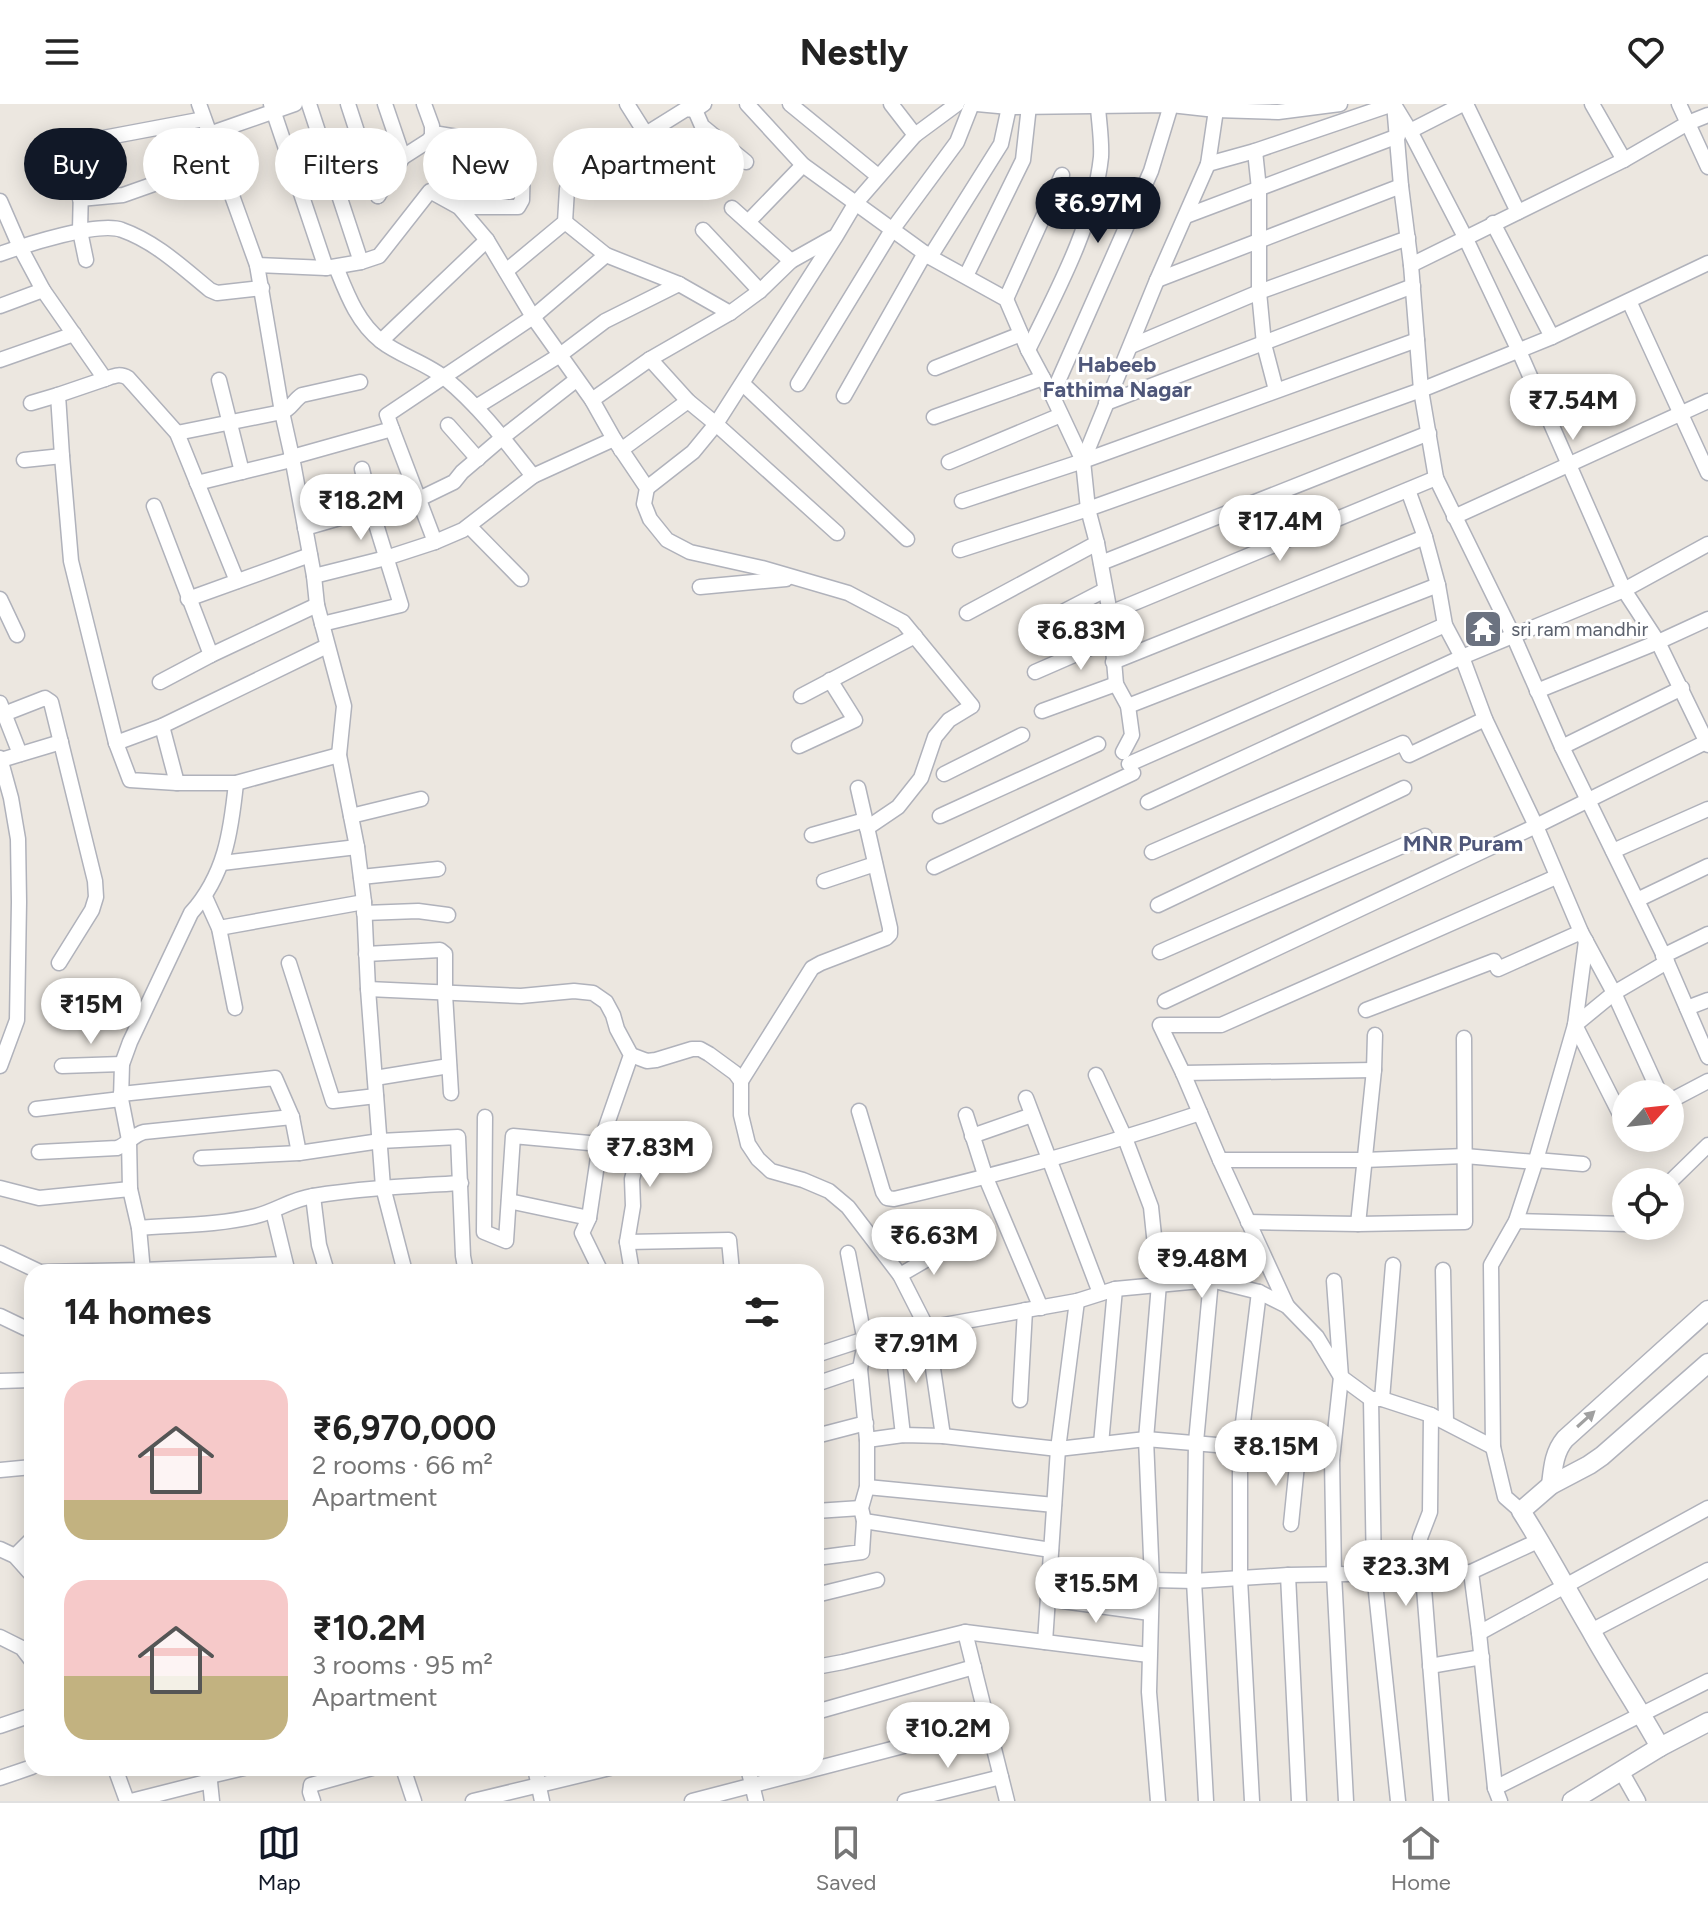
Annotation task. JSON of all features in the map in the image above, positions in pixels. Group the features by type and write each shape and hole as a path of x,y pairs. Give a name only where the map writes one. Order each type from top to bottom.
{"street":[{"path":"199,104 257,265 317,605 344,706 339,755 361,877 383,1187 403,1264"},
{"path":"162,128 207,126 295,104"},
{"path":"309,104 361,262"},
{"path":"348,104 356,128"},
{"path":"385,104 393,128"},
{"path":"424,104 432,128"},
{"path":"627,104 642,128"},
{"path":"747,104 803,165 928,255 1006,299 1083,461 1088,509 1110,613 1116,684 1128,706 1132,735 1128,763"},
{"path":"790,104 878,176"},
{"path":"891,104 915,135"},
{"path":"812,835 866,824 898,807 921,778 935,737 949,720 972,706 903,622 848,593 762,568 690,552 667,540 650,519 644,504 647,488 693,452 716,424 855,204 915,135 957,104"},
{"path":"798,384 892,230 957,142 974,104 1009,107 1171,105 1216,110 1340,104"},
{"path":"1165,1001 1707,743 1658,642 1624,590 1519,351 1465,237 1404,134 1394,104 1208,164"},
{"path":"1186,216 1404,134 1464,104 1518,212"},
{"path":"1592,104 1624,160"},
{"path":"1679,104 1708,167"},
{"path":"1052,395 1151,171 1171,105"},
{"path":"966,276 1023,160 1029,106"},
{"path":"656,128 692,107 702,126 746,162"},
{"path":"844,396 928,255 1001,144 1009,107"},
{"path":"1028,350 1091,210 1101,155 1098,107"},
{"path":"272,108 331,268 354,310 381,341 443,376 476,407 533,476"},
{"path":"1083,461 1208,164 1216,110"},
{"path":"1411,265 1708,115"},
{"path":"1404,134 1401,186 1421,390 1436,478 1513,635 1562,747 1665,959 1708,1057"},
{"path":"1255,151 1259,189 1259,292 1264,344 1276,390"},
{"path":"748,222 803,165"},
{"path":"1006,299 1062,175"},
{"path":"1157,280 1401,186"},
{"path":"257,265 331,268 361,262 379,256 430,191 459,207 487,240 533,317 592,400 647,488"},
{"path":"80,200 80,231 86,260"},
{"path":"459,207 518,207 522,200"},
{"path":"506,271 565,222 566,200"},
{"path":"0,201 43,290 105,379"},
{"path":"732,208 791,261"},
{"path":"565,222 606,255 679,284 730,313"},
{"path":"1493,223 1552,337"},
{"path":"0,254 80,231 119,228 165,253 217,293 262,288"},
{"path":"703,230 760,291"},
{"path":"592,400 650,359 730,313 760,291 791,261 836,236"},
{"path":"1131,346 1259,292 1408,238"},
{"path":"381,341 487,240"},
{"path":"435,542 387,415 533,317 606,255"},
{"path":"960,550 1088,509 1421,390 1552,337 1708,263"},
{"path":"476,407 560,355 605,321 679,284"},
{"path":"1106,403 1413,286"},
{"path":"0,306 43,290"},
{"path":"1629,301 1708,473"},
{"path":"0,360 74,334"},
{"path":"935,368 1021,334"},
{"path":"962,501 1083,461 1417,340"},
{"path":"650,359 688,401 837,533"},
{"path":"31,403 117,375 128,378 177,433 237,581"},
{"path":"934,417 1043,378"},
{"path":"219,380 242,472"},
{"path":"419,499 454,482 503,437 576,380"},
{"path":"177,433 282,412 302,395 360,382"},
{"path":"743,384 907,539"},
{"path":"58,395 71,561 116,743 130,780 236,783 339,755"},
{"path":"314,576 386,558 463,530 533,476 618,444 688,401"},
{"path":"1454,517 1708,401"},
{"path":"949,462 1061,415"},
{"path":"448,425 478,459"},
{"path":"197,483 287,461 392,429"},
{"path":"1101,563 1429,433"},
{"path":"24,460 62,456"},
{"path":"322,624 401,605 362,469"},
{"path":"1110,613 1436,478"},
{"path":"1408,490 1425,537 1445,625 1462,657 1485,719 1536,826 1556,877 1654,1080"},
{"path":"154,506 211,655"},
{"path":"305,528 357,513"},
{"path":"469,526 521,579"},
{"path":"1113,662 1425,537"},
{"path":"967,613 1097,543"},
{"path":"1148,802 1462,657 1624,590 1708,544"},
{"path":"188,599 310,555"},
{"path":"700,587 795,578"},
{"path":"1128,706 1438,585"},
{"path":"1028,630 1105,590"},
{"path":"0,599 17,635"},
{"path":"160,682 317,605"},
{"path":"1537,691 1708,619"},
{"path":"934,867 1128,763 1445,625"},
{"path":"801,696 915,636"},
{"path":"1035,672 1113,638"},
{"path":"116,743 162,726 327,646"},
{"path":"799,746 855,720 830,680"},
{"path":"1042,711 1116,684"},
{"path":"1562,747 1682,688"},
{"path":"20,754 2,708 48,699 95,881 96,897 92,910 59,963"},
{"path":"1152,852 1403,743 1409,755 1485,719"},
{"path":"162,726 177,783"},
{"path":"944,774 1022,735"},
{"path":"0,1066 17,1020 19,902 18,839 0,759 61,742"},
{"path":"940,816 1098,744"},
{"path":"142,1264 139,1228 130,1189 129,1140 121,1097 122,1064 191,913 205,897 222,863 232,826 236,783"},
{"path":"858,788 890,934 812,968 741,1081 741,1115 748,1144 758,1159 771,1171 829,1191 848,1207 900,1275 927,1328 943,1436"},
{"path":"1158,905 1404,788"},
{"path":"351,816 421,799"},
{"path":"1613,851 1708,809"},
{"path":"1160,952 1425,836"},
{"path":"222,863 357,847"},
{"path":"824,881 875,864"},
{"path":"1637,900 1708,866"},
{"path":"361,877 438,869"},
{"path":"1493,1447 1431,1415 1376,1399 1341,1377 1317,1337 1287,1306 1160,1025 1221,1025 1556,877"},
{"path":"205,897 219,928 235,1008"},
{"path":"219,928 364,908 448,915"},
{"path":"1575,1025 1614,993 1708,934"},
{"path":"1366,1010 1494,961 1498,969 1584,936"},
{"path":"1584,936 1575,1025 1516,1221 1491,1265 1493,1447 1505,1497 1521,1511 1540,1540 1660,1747"},
{"path":"366,954 443,952 446,958 451,1093"},
{"path":"289,963 333,1101 376,1096"},
{"path":"368,989 521,996 574,991 593,993 606,1002 631,1055 647,1061 700,1049 735,1073 741,1081"},
{"path":"1687,1008 1708,1000"},
{"path":"1575,1025 1612,1098"},
{"path":"1358,1224 1375,1035"},
{"path":"1248,1222 1465,1222 1464,1038"},
{"path":"597,1264 582,1233 589,1218 600,1144 631,1055"},
{"path":"62,1066 122,1064"},
{"path":"375,1078 449,1066"},
{"path":"1183,1073 1374,1070"},
{"path":"1096,1075 1125,1138 1151,1207 1159,1284 1146,1439 1152,1580 1149,1692 1158,1801"},
{"path":"36,1109 273,1077 292,1117 299,1153"},
{"path":"1684,1094 1708,1081"},
{"path":"1026,1098 1100,1293"},
{"path":"859,1111 883,1192 887,1198 894,1199 986,1178 1200,1113"},
{"path":"966,1115 986,1178 1041,1308"},
{"path":"972,1136 1032,1115"},
{"path":"39,1152 117,1148 144,1132 292,1117"},
{"path":"485,1117 484,1232 506,1241 513,1136 600,1144"},
{"path":"631,1264 627,1242 633,1206 632,1179 645,1130"},
{"path":"201,1158 299,1153 380,1141 458,1137 464,1264"},
{"path":"1684,1168 1708,1145"},
{"path":"1220,1160 1465,1156 1583,1164"},
{"path":"139,1228 233,1220 273,1211 287,1202 313,1196 383,1187 461,1183"},
{"path":"0,1188 39,1198 130,1189"},
{"path":"313,1196 325,1264"},
{"path":"509,1201 589,1218"},
{"path":"273,1211 285,1264"},
{"path":"1516,1221 1612,1224"},
{"path":"627,1242 729,1240 731,1264"},
{"path":"900,1275 948,1247"},
{"path":"824,1557 862,1552 867,1440 860,1369 865,1341 848,1253"},
{"path":"2,1256 24,1265"},
{"path":"1393,1265 1376,1399 1374,1573 1398,1801"},
{"path":"1443,1270 1446,1422"},
{"path":"1206,1801 1194,1581 1196,1442 1211,1280"},
{"path":"824,1353 865,1341 892,1339 927,1328 1077,1301 1115,1289 1159,1284 1211,1280 1259,1292 1287,1306"},
{"path":"1334,1281 1341,1377 1332,1460 1334,1574 1346,1801"},
{"path":"1101,1444 1115,1289"},
{"path":"1252,1801 1240,1579 1240,1447 1259,1292"},
{"path":"1045,1642 1058,1449 1077,1301"},
{"path":"1020,1400 1025,1310"},
{"path":"1551,1485 1555,1458 1565,1439 1708,1310"},
{"path":"0,1316 24,1326"},
{"path":"0,1332 24,1329"},
{"path":"892,1339 903,1435"},
{"path":"1521,1511 1551,1485 1602,1456 1708,1363"},
{"path":"824,1381 860,1369"},
{"path":"0,1381 24,1380"},
{"path":"1431,1415 1430,1512 1420,1538 1441,1801"},
{"path":"824,1434 866,1423"},
{"path":"867,1440 903,1435 943,1436 1058,1449 1146,1439 1196,1442 1332,1460"},
{"path":"1291,1524 1298,1455"},
{"path":"0,1470 24,1468"},
{"path":"867,1487 1054,1505"},
{"path":"1479,1633 1708,1508"},
{"path":"824,1512 862,1514 1051,1550"},
{"path":"1152,1580 1471,1572 1540,1540"},
{"path":"15,1556 24,1547"},
{"path":"0,1549 15,1556 24,1566"},
{"path":"1591,1631 1708,1570"},
{"path":"1471,1572 1498,1794 1708,1681"},
{"path":"1288,1575 1299,1801"},
{"path":"824,1593 877,1580"},
{"path":"1048,1599 1150,1613"},
{"path":"824,1666 965,1632 1149,1655"},
{"path":"965,1632 1007,1801"},
{"path":"0,1637 24,1651"},
{"path":"1430,1666 1482,1657"},
{"path":"824,1710 974,1667"},
{"path":"0,1726 24,1718"},
{"path":"1572,1801 1660,1747 1708,1722"},
{"path":"824,1767 988,1724"},
{"path":"0,1778 24,1770"},
{"path":"1621,1771 1638,1801"},
{"path":"118,1776 129,1801 206,1776"},
{"path":"209,1776 212,1801"},
{"path":"313,1801 311,1785 343,1776"},
{"path":"406,1776 414,1801"},
{"path":"473,1801 540,1794 588,1776"},
{"path":"750,1776 756,1801"},
{"path":"692,1801 791,1776"},
{"path":"905,1801 1001,1777"}],"place":[{"name":"sri ram mandhir","path":"1483,629"}],"district":[{"name":"Habeeb Fathima Nagar","path":"1117,376"},
{"name":"MNR Puram","path":"1463,843"}]}
